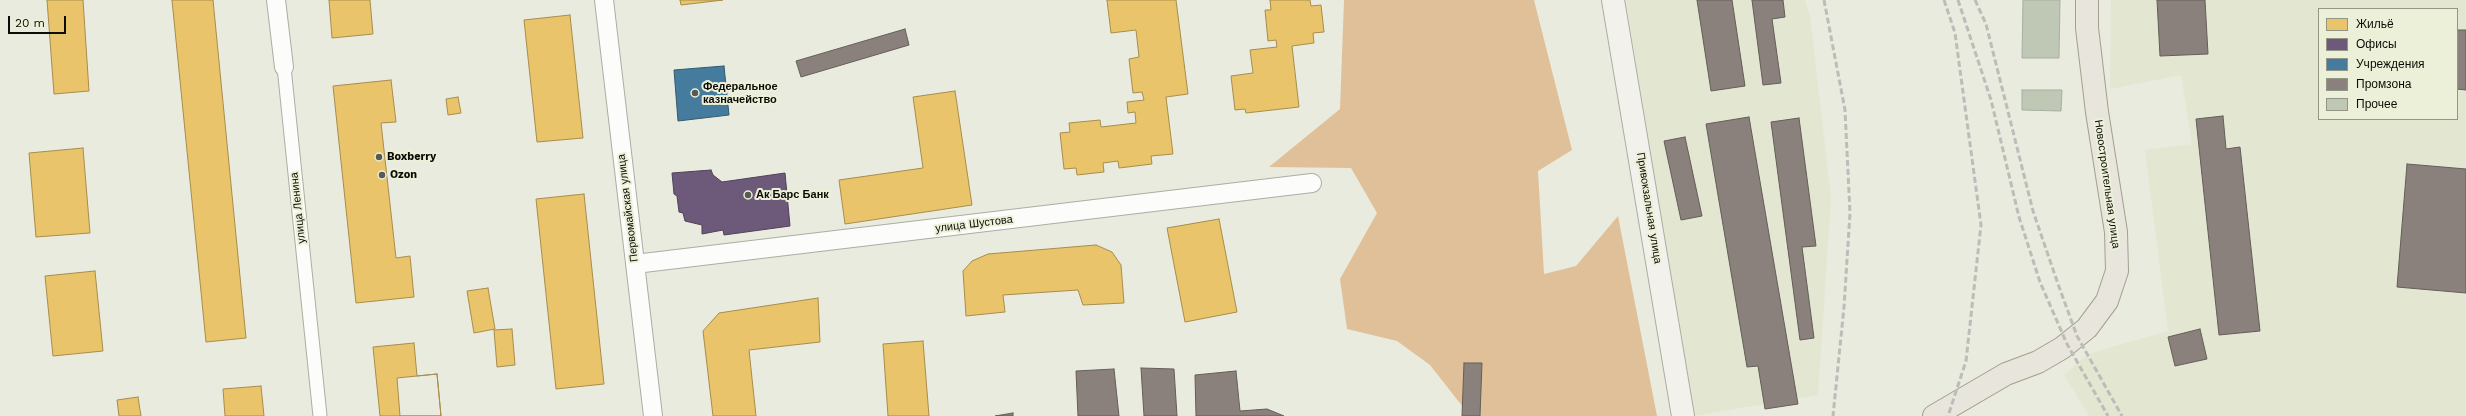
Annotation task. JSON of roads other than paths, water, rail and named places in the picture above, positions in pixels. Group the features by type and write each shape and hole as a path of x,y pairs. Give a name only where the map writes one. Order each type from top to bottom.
{"main road":[{"name":"Привокзальная улица","path":"1613,0 1683,416"},
{"name":"Новостроительная улица","path":"1934,416 2006,374 2038,362 2062,348 2087,328 2107,301 2117,271 2116,232 2097,112 2087,28 2087,0"}],"street":[{"name":"улица Ленина","path":"276,0 320,416"},
{"name":"Первомайская улица","path":"604,0 653,416"},
{"name":"улица Шустова","path":"635,264 1312,183"}],"railway":[{"path":"1824,0 1845,110 1850,213 1844,307 1833,416"},
{"path":"1944,0 1955,33 1981,225 1966,361 1948,416"},
{"path":"1958,0 1991,100 2019,217 2040,282 2067,344 2108,416"},
{"path":"1975,0 1986,24 2033,211 2058,284 2077,336 2122,416"}],"place":[{"name":"Федеральное казначейство","path":"695,93"},
{"name":"Boxberry","path":"379,157"},
{"name":"Ozon","path":"382,175"},
{"name":"Ак Барс Банк","path":"748,195"}]}
